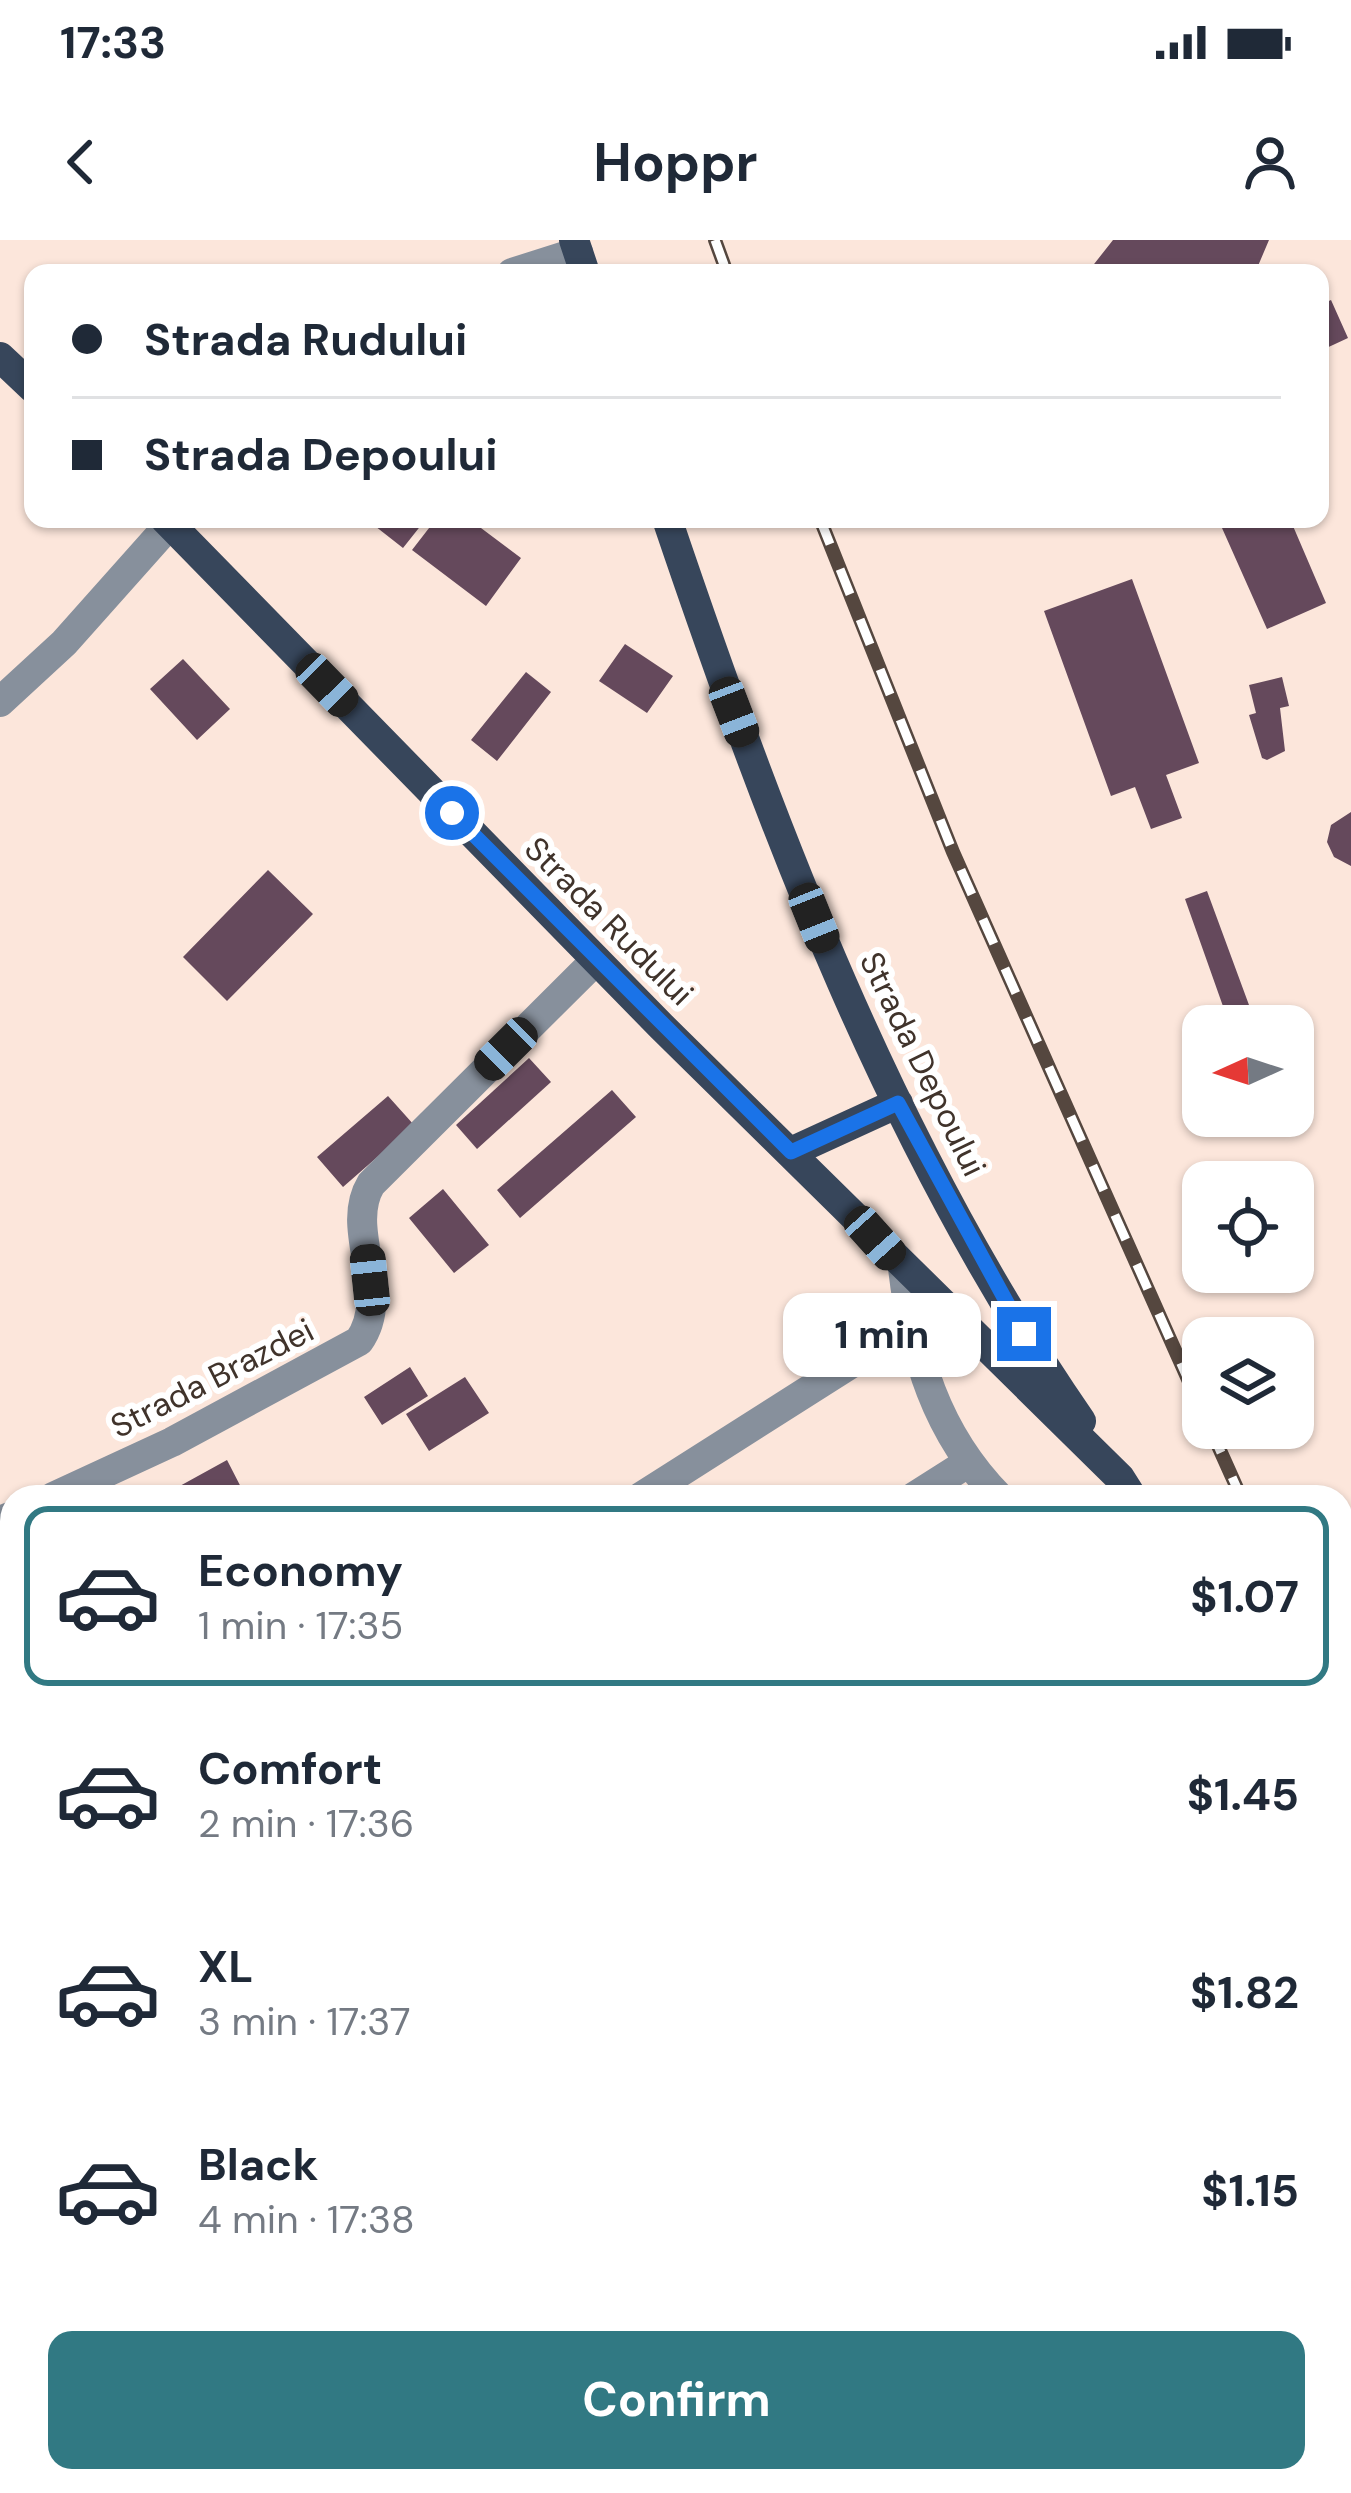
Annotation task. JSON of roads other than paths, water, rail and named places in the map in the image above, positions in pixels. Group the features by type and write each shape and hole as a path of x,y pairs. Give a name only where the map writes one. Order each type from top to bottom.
{"main road":[{"path":"0,357 24,380"},
{"name":"Strada Rudului","path":"175,528 596,960 1124,1485"},
{"name":"Strada Depoului","path":"671,528 774,817 898,1103 991,1279 1125,1485"},
{"path":"791,1152 898,1103"}],"street":[{"path":"545,264 578,255"},
{"path":"0,702 64,643 162,528"},
{"name":"Strada Brazdei","path":"79,1485 172,1442 358,1341 371,1317 362,1210 371,1184 596,960"},
{"path":"903,1268 910,1326 942,1425 966,1464 987,1485"},
{"path":"660,1485 910,1326"},
{"path":"933,1485 966,1464"}],"railway":[{"path":"715,240 724,264"},
{"path":"824,528 953,852 1182,1366"},
{"path":"1219,1449 1236,1485"}]}
